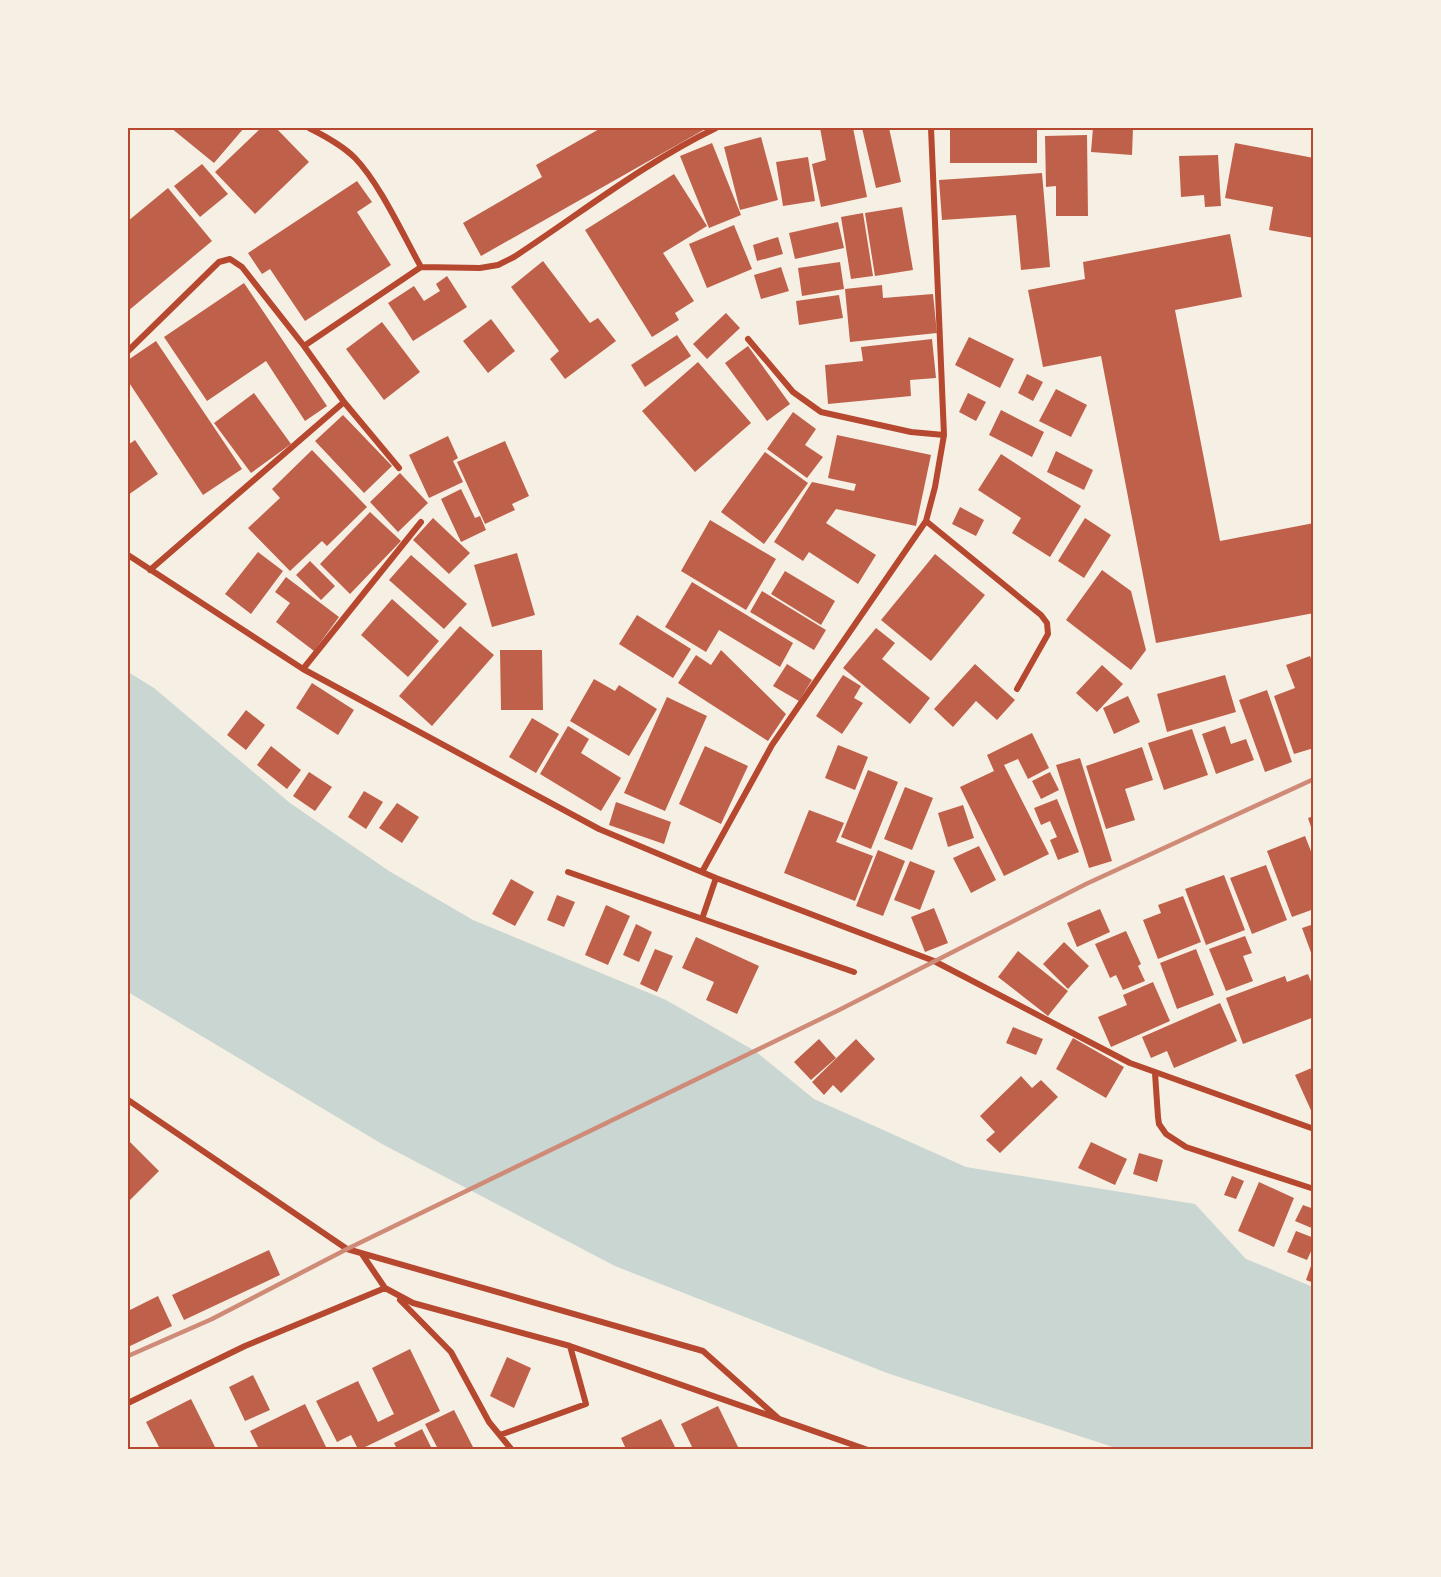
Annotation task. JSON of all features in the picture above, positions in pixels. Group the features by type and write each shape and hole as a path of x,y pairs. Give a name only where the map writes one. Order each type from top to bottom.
{"street":[{"path":"309,128 334,141 355,158 371,179 421,267"},
{"path":"304,346 421,267 480,268 506,261 645,167 679,146 716,128"},
{"path":"702,872 772,745 926,521 935,487 944,435 931,128"},
{"path":"128,351 219,262 230,259 242,267 304,346 344,402 399,468"},
{"path":"748,339 793,392 821,412 911,432 944,435"},
{"path":"150,570 344,402"},
{"path":"926,521 1041,615 1047,623 1048,634 1017,689"},
{"path":"303,669 421,522"},
{"path":"128,555 303,669 599,829 716,878 934,961 1130,1064 1314,1129"},
{"path":"568,872 854,972"},
{"path":"702,919 716,878"},
{"path":"1155,1073 1159,1124 1166,1134 1186,1147 1314,1189"},
{"path":"128,1100 347,1250 703,1351 778,1418"},
{"path":"361,1253 385,1288 398,1297 451,1352 489,1422 512,1449"},
{"path":"128,1403 245,1346 385,1288"},
{"path":"398,1297 570,1346 868,1449"},
{"path":"500,1435 586,1404 570,1346"}],"shaded area":[{"path":"128,672 154,688 290,803 389,871 473,920 666,1000 755,1051 814,1099 966,1167 1195,1204 1246,1259 1313,1287 1313,1449 1119,1449 887,1373 615,1266 382,1144 128,992"}],"building":[{"path":"171,128 244,128 214,163"},
{"path":"261,128 276,128 309,162 255,214 215,172"},
{"path":"601,128 707,128 481,256 463,223 542,177 536,165"},
{"path":"820,128 853,128 867,197 821,207 812,164 826,160"},
{"path":"862,128 889,128 901,182 876,188"},
{"path":"950,128 1037,128 1037,163 950,163"},
{"path":"1093,128 1133,128 1132,155 1091,152"},
{"path":"1087,135 1088,216 1056,216 1056,186 1046,187 1045,136"},
{"path":"761,137 778,200 740,210 724,147"},
{"path":"712,143 741,215 709,228 680,156"},
{"path":"1235,143 1314,158 1314,238 1269,230 1273,207 1225,198"},
{"path":"1218,155 1221,206 1205,207 1204,195 1181,197 1179,156"},
{"path":"808,157 815,201 783,206 776,162"},
{"path":"202,164 228,194 200,217 174,186"},
{"path":"1042,173 1050,267 1021,270 1016,215 942,220 939,180"},
{"path":"674,174 707,226 663,253 694,301 675,313 679,320 652,337 585,230"},
{"path":"357,181 372,202 357,212 391,265 305,321 270,269 262,274 248,253"},
{"path":"168,188 212,241 128,311 128,221"},
{"path":"902,207 913,270 875,276 865,213"},
{"path":"863,213 873,276 851,279 841,217"},
{"path":"838,222 844,248 795,259 789,233"},
{"path":"734,225 752,269 707,288 689,244"},
{"path":"1230,234 1242,297 1175,310 1220,541 1314,523 1314,613 1156,643 1101,356 1043,367 1028,290 1085,279 1083,262"},
{"path":"778,237 783,254 757,261 753,245"},
{"path":"543,261 590,323 598,318 616,341 565,379 550,359 559,351 511,287"},
{"path":"840,262 844,289 802,296 798,268"},
{"path":"781,267 789,291 761,299 754,275"},
{"path":"447,276 467,307 413,341 388,303 414,286 424,301 440,291 436,284"},
{"path":"244,283 327,406 305,421 266,361 207,401 164,337"},
{"path":"882,285 883,298 933,294 937,333 850,342 845,289"},
{"path":"839,295 843,318 799,325 796,301"},
{"path":"726,313 740,328 707,359 693,344"},
{"path":"491,319 515,351 488,373 463,341"},
{"path":"382,322 420,372 384,400 346,349"},
{"path":"677,335 691,356 645,387 631,365"},
{"path":"969,337 1014,359 1000,388 955,365"},
{"path":"932,339 936,378 910,380 911,396 828,404 825,365 863,361 861,347"},
{"path":"156,341 242,469 203,495 128,381 128,360"},
{"path":"748,346 790,404 767,421 725,363"},
{"path":"698,362 751,423 695,472 642,411"},
{"path":"1027,374 1043,382 1033,401 1018,393"},
{"path":"1056,389 1087,405 1071,437 1039,421"},
{"path":"254,393 291,444 251,473 214,423"},
{"path":"968,393 986,402 976,421 959,412"},
{"path":"1001,410 1044,432 1032,457 989,435"},
{"path":"793,412 816,429 805,445 823,457 807,478 767,449"},
{"path":"343,415 392,466 364,493 315,441"},
{"path":"837,435 931,455 916,526 836,509 826,523 876,555 858,584 809,552 803,561 774,542 812,482 854,491 856,484 828,478"},
{"path":"448,436 458,458 453,461 463,482 429,498 409,455"},
{"path":"135,440 158,474 128,495 128,445"},
{"path":"505,441 529,496 512,504 515,510 485,524 457,462"},
{"path":"312,450 367,507 327,546 322,541 290,571 248,528 280,498 272,489"},
{"path":"1056,451 1093,470 1084,490 1047,472"},
{"path":"765,452 808,483 764,544 721,512"},
{"path":"1001,454 1081,506 1050,557 1012,533 1021,518 978,490"},
{"path":"400,473 428,503 398,532 370,502"},
{"path":"461,489 475,518 480,516 486,530 461,542 441,499"},
{"path":"960,507 984,520 976,536 952,524"},
{"path":"370,512 401,541 350,594 320,564"},
{"path":"433,518 470,553 449,574 413,540"},
{"path":"1085,518 1111,535 1084,578 1058,561"},
{"path":"710,520 776,559 746,610 681,571"},
{"path":"258,552 283,571 251,614 225,594"},
{"path":"517,553 535,615 492,627 474,565"},
{"path":"935,554 985,595 931,661 881,620"},
{"path":"411,555 467,604 444,629 389,580"},
{"path":"310,561 335,586 321,600 296,575"},
{"path":"1102,570 1131,591 1146,650 1131,670 1066,620"},
{"path":"785,571 835,601 821,625 771,594"},
{"path":"286,577 339,617 314,651 276,622 290,603 275,592"},
{"path":"692,582 793,643 780,667 719,630 706,652 665,627"},
{"path":"762,591 826,630 814,650 750,612"},
{"path":"392,599 439,641 408,677 361,635"},
{"path":"637,615 691,649 673,678 619,644"},
{"path":"460,626 494,655 432,726 399,696"},
{"path":"876,628 895,643 882,659 930,698 910,724 843,668"},
{"path":"500,650 542,650 543,710 501,710"},
{"path":"721,650 786,714 768,741 678,683 696,655 711,665"},
{"path":"1310,656 1314,667 1314,748 1294,754 1274,696 1295,688 1286,665"},
{"path":"787,664 812,680 799,701 773,686"},
{"path":"975,664 1015,700 997,720 976,701 953,727 934,709"},
{"path":"1102,665 1123,684 1097,712 1076,693"},
{"path":"843,675 861,686 854,698 863,703 842,734 816,716"},
{"path":"1225,675 1236,712 1167,732 1157,694"},
{"path":"594,679 615,691 619,685 657,709 629,756 570,721"},
{"path":"312,683 354,710 338,735 296,708"},
{"path":"1267,690 1292,762 1265,772 1239,700"},
{"path":"1128,696 1140,722 1114,734 1103,708"},
{"path":"667,697 707,716 665,811 624,793"},
{"path":"246,710 265,725 246,750 227,735"},
{"path":"532,718 559,734 536,773 509,757"},
{"path":"568,726 589,739 581,753 621,778 601,811 540,774"},
{"path":"1225,726 1231,744 1246,739 1254,760 1216,774 1202,734"},
{"path":"1192,729 1208,775 1164,790 1148,743"},
{"path":"1032,733 1049,768 1028,779 1018,759 1004,765 1049,854 1004,876 960,787 994,771 987,755"},
{"path":"838,745 868,757 855,790 825,778"},
{"path":"271,746 301,770 287,789 257,765"},
{"path":"705,746 748,766 721,824 679,804"},
{"path":"1142,747 1153,780 1125,789 1135,820 1106,829 1086,766"},
{"path":"1080,758 1112,861 1089,868 1056,765"},
{"path":"868,770 898,782 871,849 841,837"},
{"path":"309,772 332,787 315,811 293,796"},
{"path":"1050,772 1059,790 1041,799 1032,781"},
{"path":"905,787 933,798 912,850 884,839"},
{"path":"364,791 383,802 366,829 348,817"},
{"path":"1057,799 1079,852 1058,860 1050,840 1057,837 1050,821 1041,825 1034,808"},
{"path":"616,802 671,822 664,844 609,825"},
{"path":"397,803 419,817 402,843 379,828"},
{"path":"963,805 974,838 948,847 938,813"},
{"path":"809,810 844,823 836,842 873,856 855,901 784,873"},
{"path":"1314,816 1314,833 1313,833 1308,818"},
{"path":"1305,836 1314,859 1314,909 1292,917 1267,851"},
{"path":"979,846 996,880 971,893 953,858"},
{"path":"878,850 905,861 883,916 856,906"},
{"path":"910,861 935,871 920,910 894,900"},
{"path":"1266,865 1287,920 1252,934 1230,878"},
{"path":"1224,875 1245,930 1206,945 1185,889"},
{"path":"511,879 534,892 515,926 492,914"},
{"path":"557,895 575,902 564,927 547,920"},
{"path":"1183,896 1201,942 1158,959 1143,920 1161,913 1158,905"},
{"path":"606,905 630,916 608,965 585,955"},
{"path":"934,908 948,943 925,952 911,917"},
{"path":"1100,909 1110,932 1077,947 1067,923"},
{"path":"636,924 652,932 639,962 623,955"},
{"path":"1314,924 1314,958 1313,958 1302,928"},
{"path":"1126,931 1141,964 1138,966 1145,981 1123,990 1116,975 1110,978 1095,944"},
{"path":"1245,936 1252,953 1243,956 1253,981 1226,991 1209,949"},
{"path":"696,937 759,966 737,1014 706,1000 714,982 682,968"},
{"path":"1064,942 1089,966 1068,989 1043,964"},
{"path":"655,949 673,956 657,992 640,984"},
{"path":"1196,949 1214,995 1177,1009 1160,963"},
{"path":"1018,951 1068,991 1048,1016 998,977"},
{"path":"1308,974 1314,989 1314,1017 1243,1044 1226,998 1285,976 1287,982"},
{"path":"1153,982 1170,1021 1111,1047 1098,1017 1127,1005 1123,995"},
{"path":"1220,1003 1237,1041 1174,1068 1167,1051 1151,1058 1142,1037"},
{"path":"1013,1027 1043,1039 1036,1055 1006,1043"},
{"path":"1073,1038 1124,1067 1106,1098 1056,1069"},
{"path":"819,1039 836,1058 811,1080 794,1062"},
{"path":"856,1039 875,1059 841,1093 833,1085 824,1095 812,1082"},
{"path":"1314,1067 1314,1117 1295,1075"},
{"path":"1021,1076 1032,1088 1041,1080 1058,1097 1000,1153 986,1140 995,1132 980,1116"},
{"path":"128,1140 159,1171 128,1202"},
{"path":"1091,1142 1127,1159 1115,1185 1078,1168"},
{"path":"1139,1153 1163,1160 1157,1182 1133,1174"},
{"path":"1232,1176 1244,1181 1236,1199 1224,1195"},
{"path":"1259,1182 1294,1198 1274,1247 1238,1231"},
{"path":"1303,1205 1314,1209 1314,1229 1295,1221"},
{"path":"1296,1231 1314,1238 1314,1245 1307,1260 1287,1252"},
{"path":"269,1250 280,1275 184,1320 172,1295"},
{"path":"1314,1260 1314,1283 1306,1280"},
{"path":"158,1296 172,1326 128,1347 128,1311"},
{"path":"410,1349 440,1411 361,1449 358,1449 351,1435 337,1442 316,1401 358,1381 378,1422 394,1414 372,1368"},
{"path":"507,1357 531,1368 514,1408 490,1396"},
{"path":"253,1375 270,1410 245,1421 229,1387"},
{"path":"191,1399 216,1449 160,1449 146,1422"},
{"path":"305,1404 327,1449 259,1449 250,1431"},
{"path":"718,1406 739,1449 693,1449 681,1424"},
{"path":"454,1410 474,1449 438,1449 425,1424"},
{"path":"661,1419 676,1449 626,1449 621,1438"},
{"path":"422,1429 432,1449 397,1449 394,1443"}],"railway":[{"path":"128,1356 212,1319 347,1249 839,1010 1086,884 1314,779"}]}
